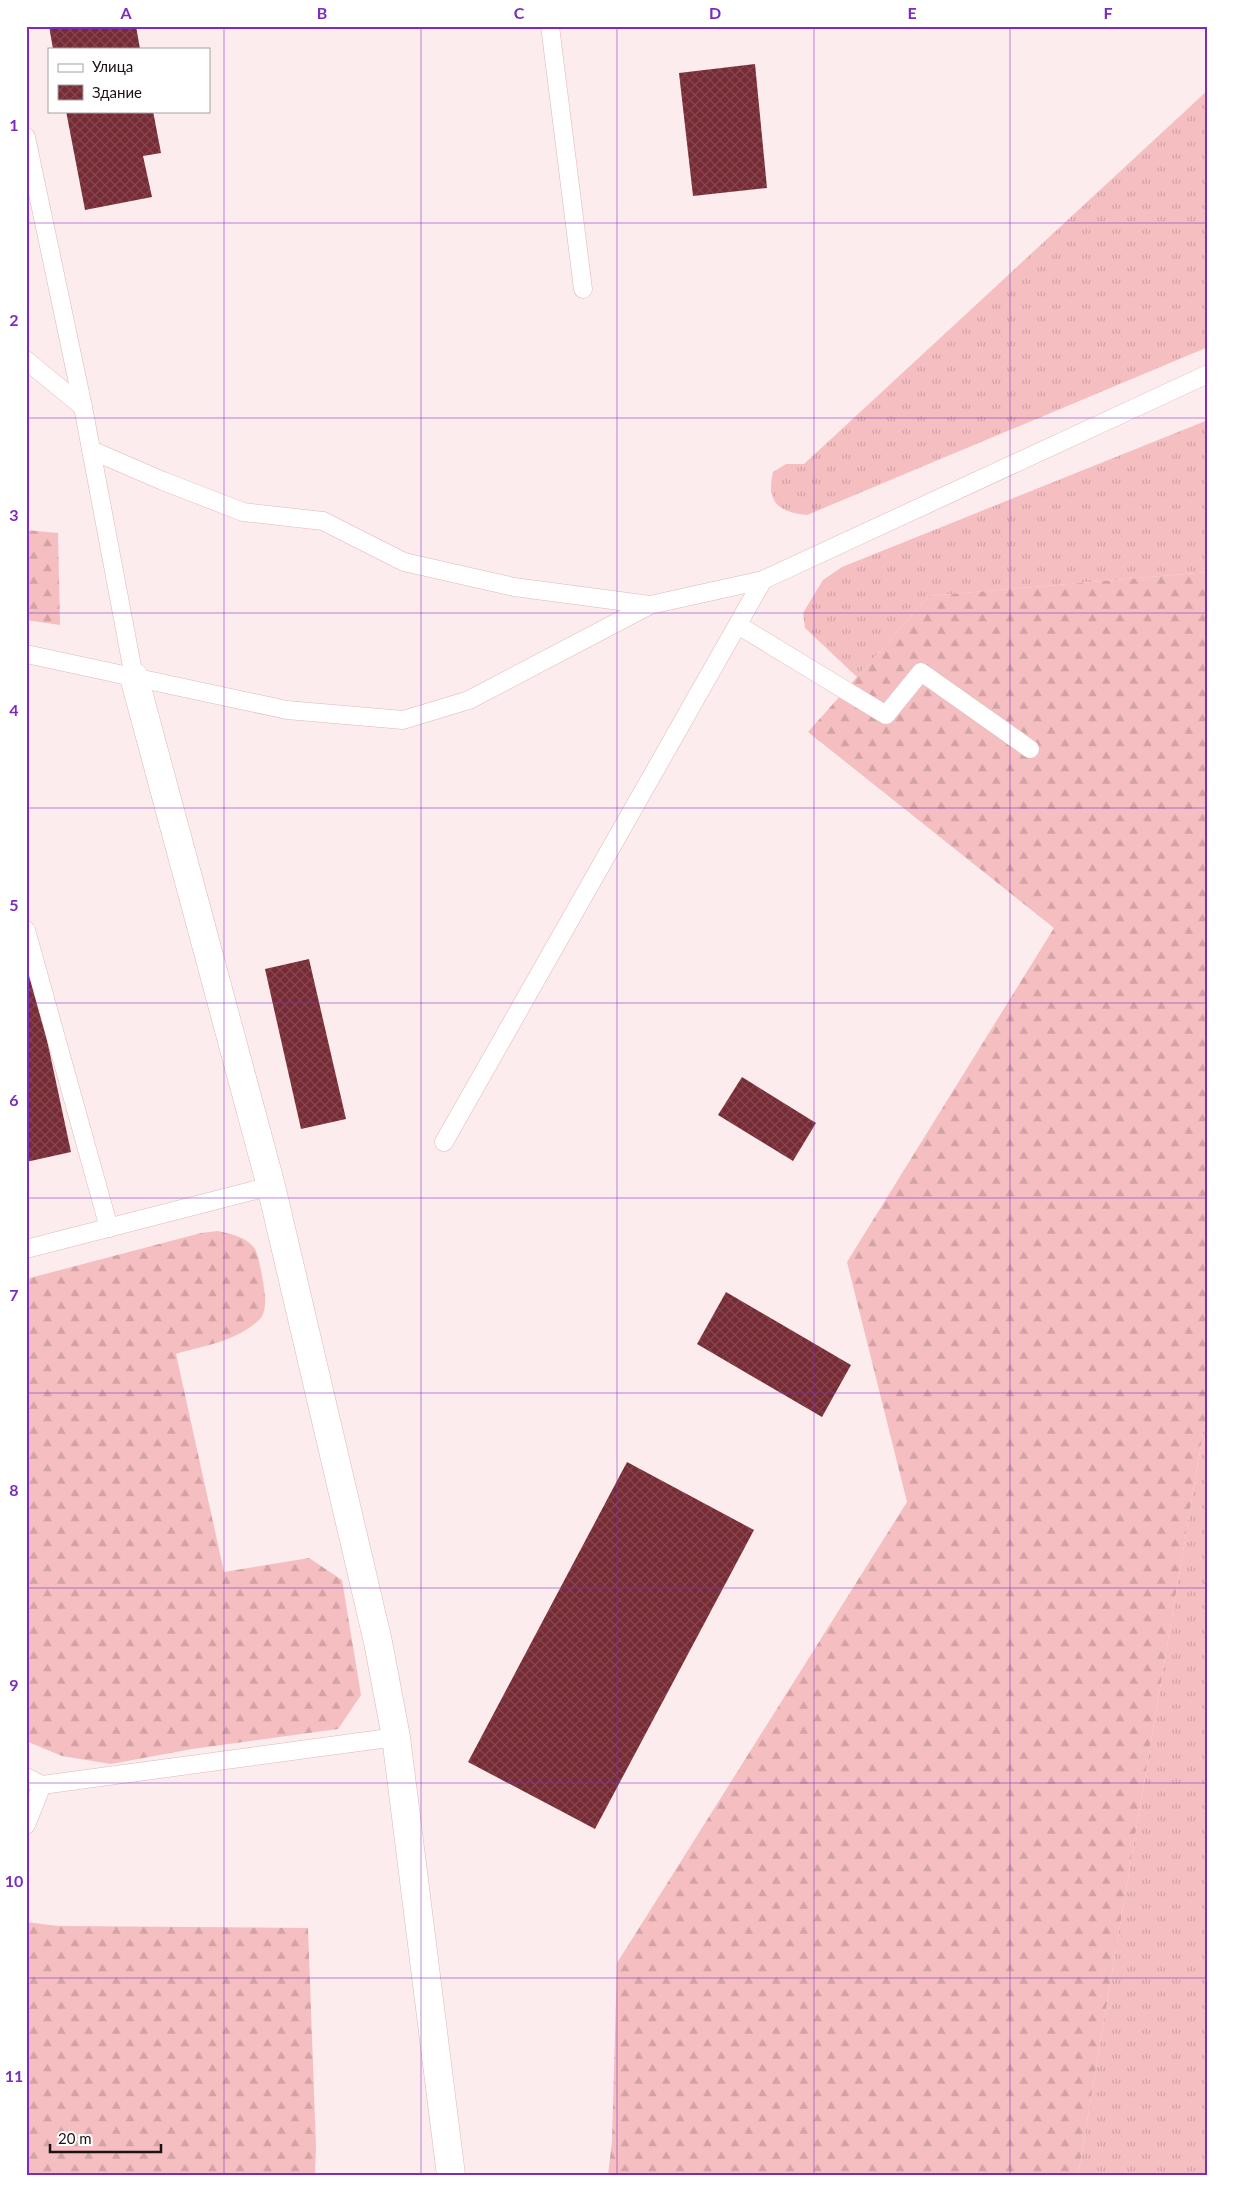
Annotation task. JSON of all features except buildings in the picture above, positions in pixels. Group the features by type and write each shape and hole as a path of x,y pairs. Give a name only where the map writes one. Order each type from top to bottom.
{"street":[{"path":"134,677 271,1186 378,1642 396,1738 451,2175"}],"lane":[{"path":"550,26 583,289"},
{"path":"26,137 83,407 134,677"},
{"path":"26,360 83,407"},
{"path":"26,654 287,710 403,720 470,700 650,605 763,580 1208,374"},
{"path":"91,450 163,482 243,512 323,521 404,562 514,586 650,605"},
{"path":"444,1142 763,580"},
{"path":"738,626 886,715 922,672 1030,749"},
{"path":"26,930 109,1228"},
{"path":"26,1250 271,1186"},
{"path":"26,1825 34,1781 396,1738"}],"green space":[{"path":"1208,90 1208,347 807,515 788,511 776,504 771,491 773,472 786,464 804,464"},
{"path":"1208,420 1208,572 929,596 857,677 805,628 803,613 823,580 842,567"},
{"path":"26,530 58,533 60,625 26,620"},
{"path":"1208,572 1208,1403 1078,2175 608,2175 612,2141 617,1963 907,1502 847,1262 1054,928 808,732 929,596"},
{"path":"218,1231 243,1239 255,1249 262,1273 265,1300 260,1319 251,1327 220,1342 176,1354 224,1572 309,1558 342,1580 361,1695 338,1729 192,1749 111,1764 62,1756 26,1741 26,1279 201,1233"},
{"path":"1208,1403 1208,2175 1078,2175"},
{"path":"26,1922 58,1926 308,1928 316,2147 315,2175 26,2175"}]}
